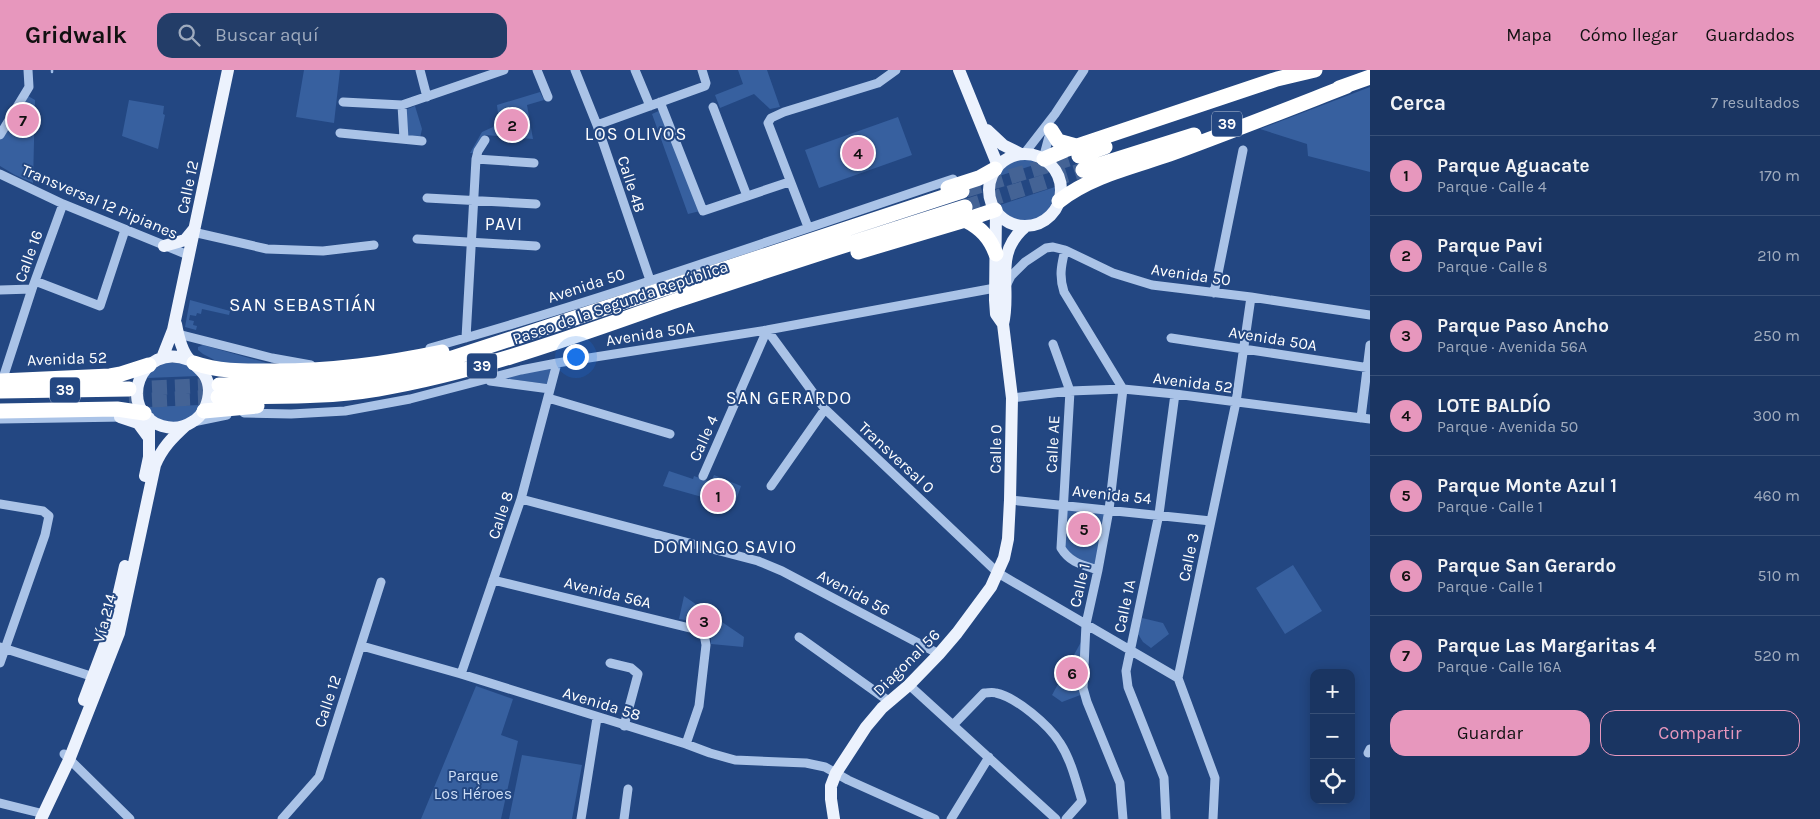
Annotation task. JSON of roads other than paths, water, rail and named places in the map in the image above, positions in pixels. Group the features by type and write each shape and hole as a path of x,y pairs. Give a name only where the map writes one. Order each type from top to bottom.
{"highway":[{"path":"1044,159 1079,157 1277,79 1315,70"},
{"name":"39","path":"1079,157 1328,70"},
{"name":"39","path":"1079,157 1347,86 1370,77"},
{"path":"1059,201 1083,186 1111,174 1248,125 1347,86"},
{"path":"1051,130 1058,141 1079,157"},
{"path":"728,266 810,233 979,178 997,167"},
{"name":"Paseo de la Segunda República","path":"962,191 424,366 357,379 218,391 357,392 422,381 473,369 522,354 735,281 792,271 965,213 995,210"},
{"path":"965,213 988,237 1001,259"},
{"path":"192,361 208,368 236,372 307,371 352,368 442,352 481,349"},
{"path":"1,377 110,376 149,365"},
{"path":"204,411 244,406 337,403 363,400 439,385 473,369"},
{"name":"39","path":"0,391 129,395 0,404"},
{"path":"0,411 117,409 147,416"}],"main road":[{"name":"Calle 12","path":"162,358 173,330 228,70"},
{"path":"960,70 997,167"},
{"path":"977,116 997,141 1010,150 1044,159 1050,164 1059,178 1061,186 1059,201 1050,216 1035,224 1026,226 1009,222 995,210 989,192 990,180 997,167 1005,160 1022,154"},
{"name":"Calle 0","path":"995,210 1001,259 1000,288 996,314 1003,324 1012,398 1008,539 1004,558 998,573"},
{"name":"Calle 0","path":"1001,259 1014,236 1026,226"},
{"path":"164,246 184,240 194,231"},
{"name":"Calle 12","path":"176,311 178,334 184,352 192,361"},
{"path":"176,356 192,361 203,372 208,385 208,398 204,411 189,424 166,427 147,416 138,402 137,388 141,376 149,365 162,358 176,356"},
{"path":"120,416 138,424 149,438"},
{"name":"Vía 214","path":"98,678 149,457 147,416"},
{"name":"Vía 214","path":"39,816 67,757 98,678 119,633 156,465 161,451 172,438 189,424"},
{"name":"Diagonal 56","path":"836,773 866,726 939,654 974,612 998,573"},
{"path":"834,819 831,786 836,773"}],"street":[{"path":"0,135 29,87 28,70"},
{"path":"420,70 427,96"},
{"path":"343,102 402,105 480,74 504,70"},
{"path":"537,70 548,97"},
{"name":"Calle 4B","path":"576,70 597,125 650,280"},
{"path":"635,70 650,106"},
{"path":"597,125 705,86 706,83 702,70"},
{"path":"808,227 789,182 768,123 771,118 784,112 878,83 896,70"},
{"path":"1022,154 1055,114 1084,70"},
{"path":"660,102 703,211 789,182"},
{"path":"402,105 404,139"},
{"path":"713,106 747,196"},
{"path":"1044,159 1055,114"},
{"path":"340,133 422,141"},
{"path":"466,338 476,159 478,151 485,140"},
{"path":"1214,293 1243,150"},
{"path":"476,159 534,163"},
{"name":"Avenida 50","path":"178,334 272,358 308,364 321,365 373,361 466,338 650,280 978,171 997,167"},
{"name":"Transversal 12 Pipianes","path":"0,174 62,204 188,255"},
{"path":"427,198 536,204"},
{"name":"Calle 16","path":"1,377 62,204"},
{"path":"0,290 33,285 100,306 125,230"},
{"path":"194,231 267,249 323,251 374,245"},
{"path":"418,239 536,246"},
{"name":"Avenida 50","path":"1000,288 1020,267 1046,248 1052,247 1065,250 1113,273 1152,285 1370,315"},
{"path":"1065,250 1060,266 1060,280 1064,292 1123,389"},
{"path":"1001,259 1013,267 1020,267"},
{"name":"Avenida 50A","path":"189,424 235,414 291,414 345,411 410,399 557,363 767,330 1000,288"},
{"name":"Calle 3","path":"1178,678 1236,402 1250,297"},
{"name":"Transversal 0","path":"767,330 825,410 998,573"},
{"name":"Calle 4","path":"703,476 767,330"},
{"name":"Avenida 50A","path":"1171,338 1369,367"},
{"name":"Calle AE","path":"1053,344 1070,391 1061,548 1067,558 1098,570"},
{"path":"1365,419 1370,345"},
{"name":"Avenida 52","path":"1,377 98,374 118,371 162,358"},
{"name":"Calle 8","path":"461,674 522,500 557,363"},
{"path":"485,380 550,388"},
{"name":"Avenida 52","path":"1012,398 1070,391 1123,389 1365,419"},
{"name":"Calle 1","path":"1123,389 1109,510 1086,624 1083,688 1120,783 1123,819"},
{"name":"Calle 1A","path":"1166,819 1164,778 1128,687 1126,671 1160,514 1175,394"},
{"path":"548,398 670,434"},
{"path":"771,486 825,410"},
{"path":"0,420 147,416"},
{"name":"Avenida 56","path":"522,500 758,561 939,654"},
{"name":"Avenida 54","path":"1010,500 1160,514 1211,521"},
{"path":"0,504 43,511 49,516 45,535 2,647 0,663"},
{"path":"998,573 1178,678 1214,778 1213,819"},
{"name":"Avenida 56A","path":"493,580 698,630 704,634 706,645 700,706 686,744"},
{"name":"Calle 12","path":"282,819 319,777 381,582"},
{"path":"799,638 890,702"},
{"name":"Avenida 58","path":"362,646 461,674 736,760 806,763 824,767 848,780 935,819"},
{"path":"2,647 98,678"},
{"path":"610,663 631,668 638,674 624,726"},
{"path":"909,685 1056,819"},
{"path":"954,724 984,693 995,693 1016,701 1043,724 1059,742 1075,774 1082,801 1066,819"},
{"path":"581,819 597,718"},
{"path":"67,757 130,819"},
{"path":"951,819 989,757"},
{"path":"624,819 628,790"},
{"path":"0,803 39,816"}],"tunnel":[{"path":"966,190 1079,156"},
{"path":"965,207 1083,170"},
{"path":"129,389 219,385"},
{"path":"129,401 218,397"}],"place":[{"name":"Parque Las Margaritas 4","path":"23,120"},
{"name":"Parque Pavi","path":"512,125"},
{"name":"LOTE BALDÍO","path":"858,153"},
{"name":"Parque Aguacate","path":"718,496"},
{"name":"Parque Monte Azul 1","path":"1084,529"},
{"name":"Parque Paso Ancho","path":"704,621"},
{"name":"Parque San Gerardo","path":"1072,673"}],"district":[{"name":"LOS OLIVOS","path":"636,134"},
{"name":"PAVI","path":"504,224"},
{"name":"SAN SEBASTIÁN","path":"303,304"},
{"name":"SAN GERARDO","path":"789,398"},
{"name":"DOMINGO SAVIO","path":"725,547"}],"park label":[{"name":"Parque Los Héroes","path":"473,784"}]}
